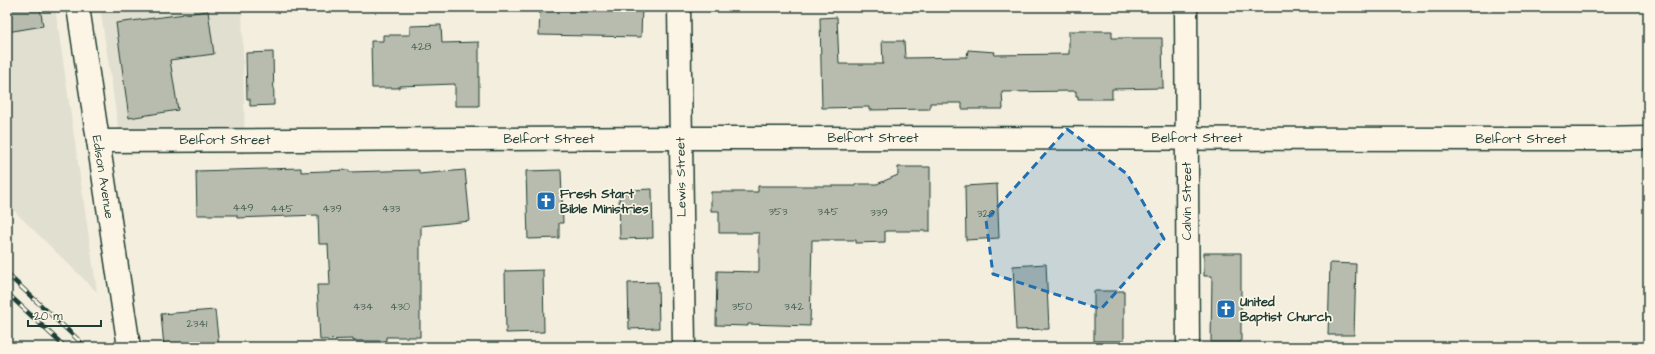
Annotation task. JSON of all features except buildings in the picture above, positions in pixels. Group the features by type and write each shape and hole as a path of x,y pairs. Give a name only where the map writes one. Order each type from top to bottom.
{"street":[{"name":"Edison Avenue","path":"78,7 129,347"},
{"name":"Lewis Street","path":"679,7 684,347"},
{"name":"Calvin Street","path":"1186,7 1188,347"},
{"name":"Belfort Street","path":"98,141 681,138 1648,138"}],"highlighted area":[{"path":"1067,129 1127,174 1164,239 1101,309 993,274 986,220"}],"shaded area":[{"path":"7,7 55,7 97,292 7,204"},
{"path":"100,7 242,7 245,154 122,152"}],"railway":[{"path":"7,274 86,347"},
{"path":"7,293 65,347"}],"place":[{"name":"Fresh Start Bible Ministries","path":"546,201"},
{"name":"United Baptist Church","path":"1226,309"}]}
